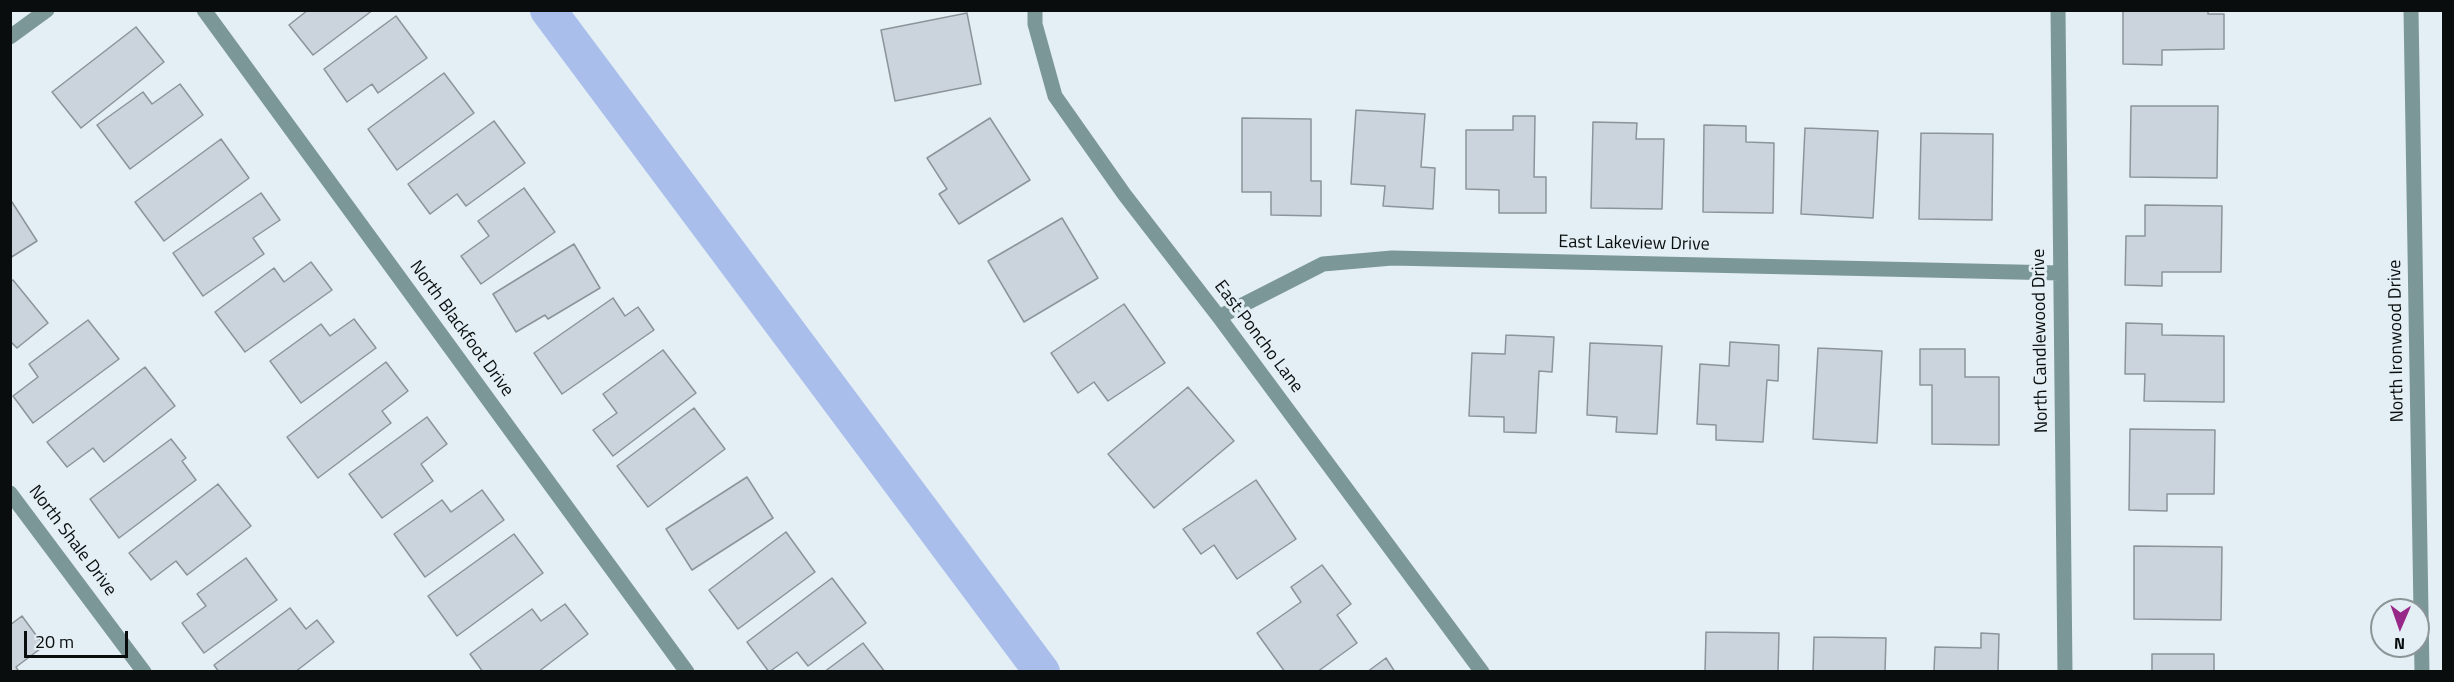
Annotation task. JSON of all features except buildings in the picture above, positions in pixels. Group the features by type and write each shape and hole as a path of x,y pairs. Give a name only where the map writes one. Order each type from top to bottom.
{"street":[{"path":"10,37 47,10"},
{"name":"North Blackfoot Drive","path":"204,10 687,672"},
{"name":"East Poncho Lane","path":"1035,10 1035,24 1055,96 1124,194 1220,317 1482,672"},
{"name":"North Candlewood Drive","path":"2058,10 2065,672"},
{"name":"North Ironwood Drive","path":"2411,10 2422,672"},
{"name":"East Lakeview Drive","path":"1220,317 1323,264 1392,258 2060,273"},
{"name":"North Shale Drive","path":"10,493 144,672"}],"waterway":[{"path":"548,10 1042,672"}]}
